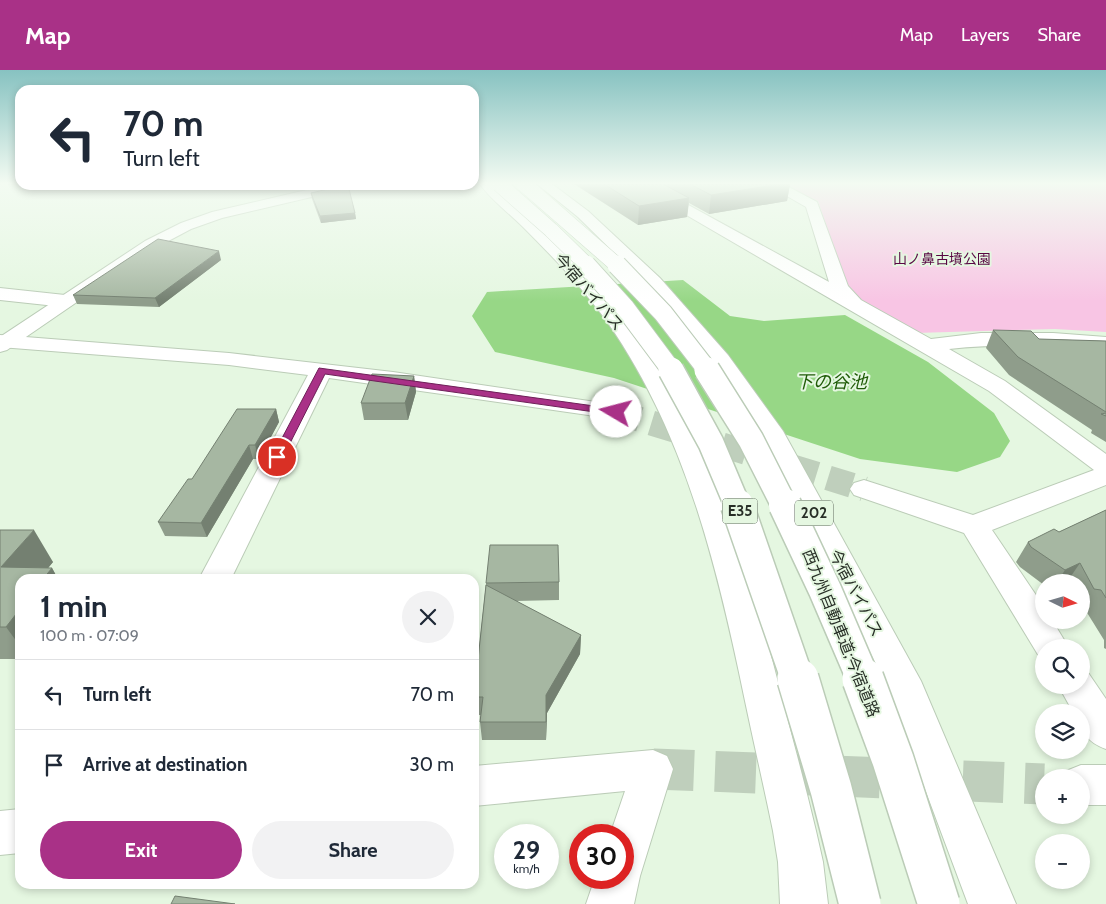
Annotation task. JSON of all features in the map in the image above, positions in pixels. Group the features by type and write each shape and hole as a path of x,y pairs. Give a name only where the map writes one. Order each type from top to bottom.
{"main road":[{"path":"2,343 151,244 195,223"},
{"name":"今宿バイパス","path":"527,223 583,281 617,322 646,366 682,430 711,503 745,615 798,849 804,904"},
{"name":"E35","path":"542,223 608,289 647,336 685,393 722,466 758,560 799,679 846,845 860,904"},
{"name":"西九州自動車道;今宿道路","path":"570,223 638,286 681,334 728,402 767,469 813,561 862,675 939,904"},
{"name":"今宿バイパス","path":"592,223 654,282 720,360 771,431 903,681 992,904"},
{"path":"709,223 998,386 1106,466"},
{"path":"818,223 840,288 853,303"},
{"path":"0,294 65,301"},
{"path":"927,346 981,339 1054,339 1106,343"},
{"path":"2,343 229,359 322,370 616,412"},
{"path":"218,574 322,370"},
{"path":"974,526 1106,475"},
{"path":"864,489 974,526 1046,639"},
{"path":"1082,694 1106,732"},
{"path":"479,785 653,768 634,827"},
{"path":"1090,785 1106,785"},
{"path":"0,833 15,832"},
{"path":"610,904 615,889"}],"green space":[{"name":"山ノ鼻古墳公園","path":"825,223 1106,223 1106,332 1055,329 915,333 851,298"}],"water":[{"name":"下の谷池","path":"683,280 730,316 764,321 845,315 928,362 994,413 1010,441 1000,457 957,472 860,459 614,378 495,352 472,316 487,292"}],"building":[{"path":"158,239 219,251 155,298 73,295"},
{"path":"993,330 1031,331 1039,339 1106,341 1106,412 1018,357"},
{"path":"372,374 414,376 405,403 361,403"},
{"path":"237,409 276,409 255,445 249,445 201,523 158,522 188,479 192,479"},
{"path":"1106,510 1106,598 1101,590 1094,589 1090,582 1090,574 1086,574 1080,563 1065,570 1031,547 1028,542 1054,529 1059,532"},
{"path":"0,530 34,530 1,567 52,568 47,574 15,574 15,615 6,627 0,627"},
{"path":"490,545 558,545 559,582 486,583"},
{"path":"486,585 581,635 546,695 546,722 480,722 483,697 479,697 479,650"},
{"path":"175,896 235,904 171,904"}],"tunnel":[{"path":"616,412 864,489"},
{"path":"653,769 1035,784"}],"route":[{"path":"277,457 322,370 616,412"}]}
